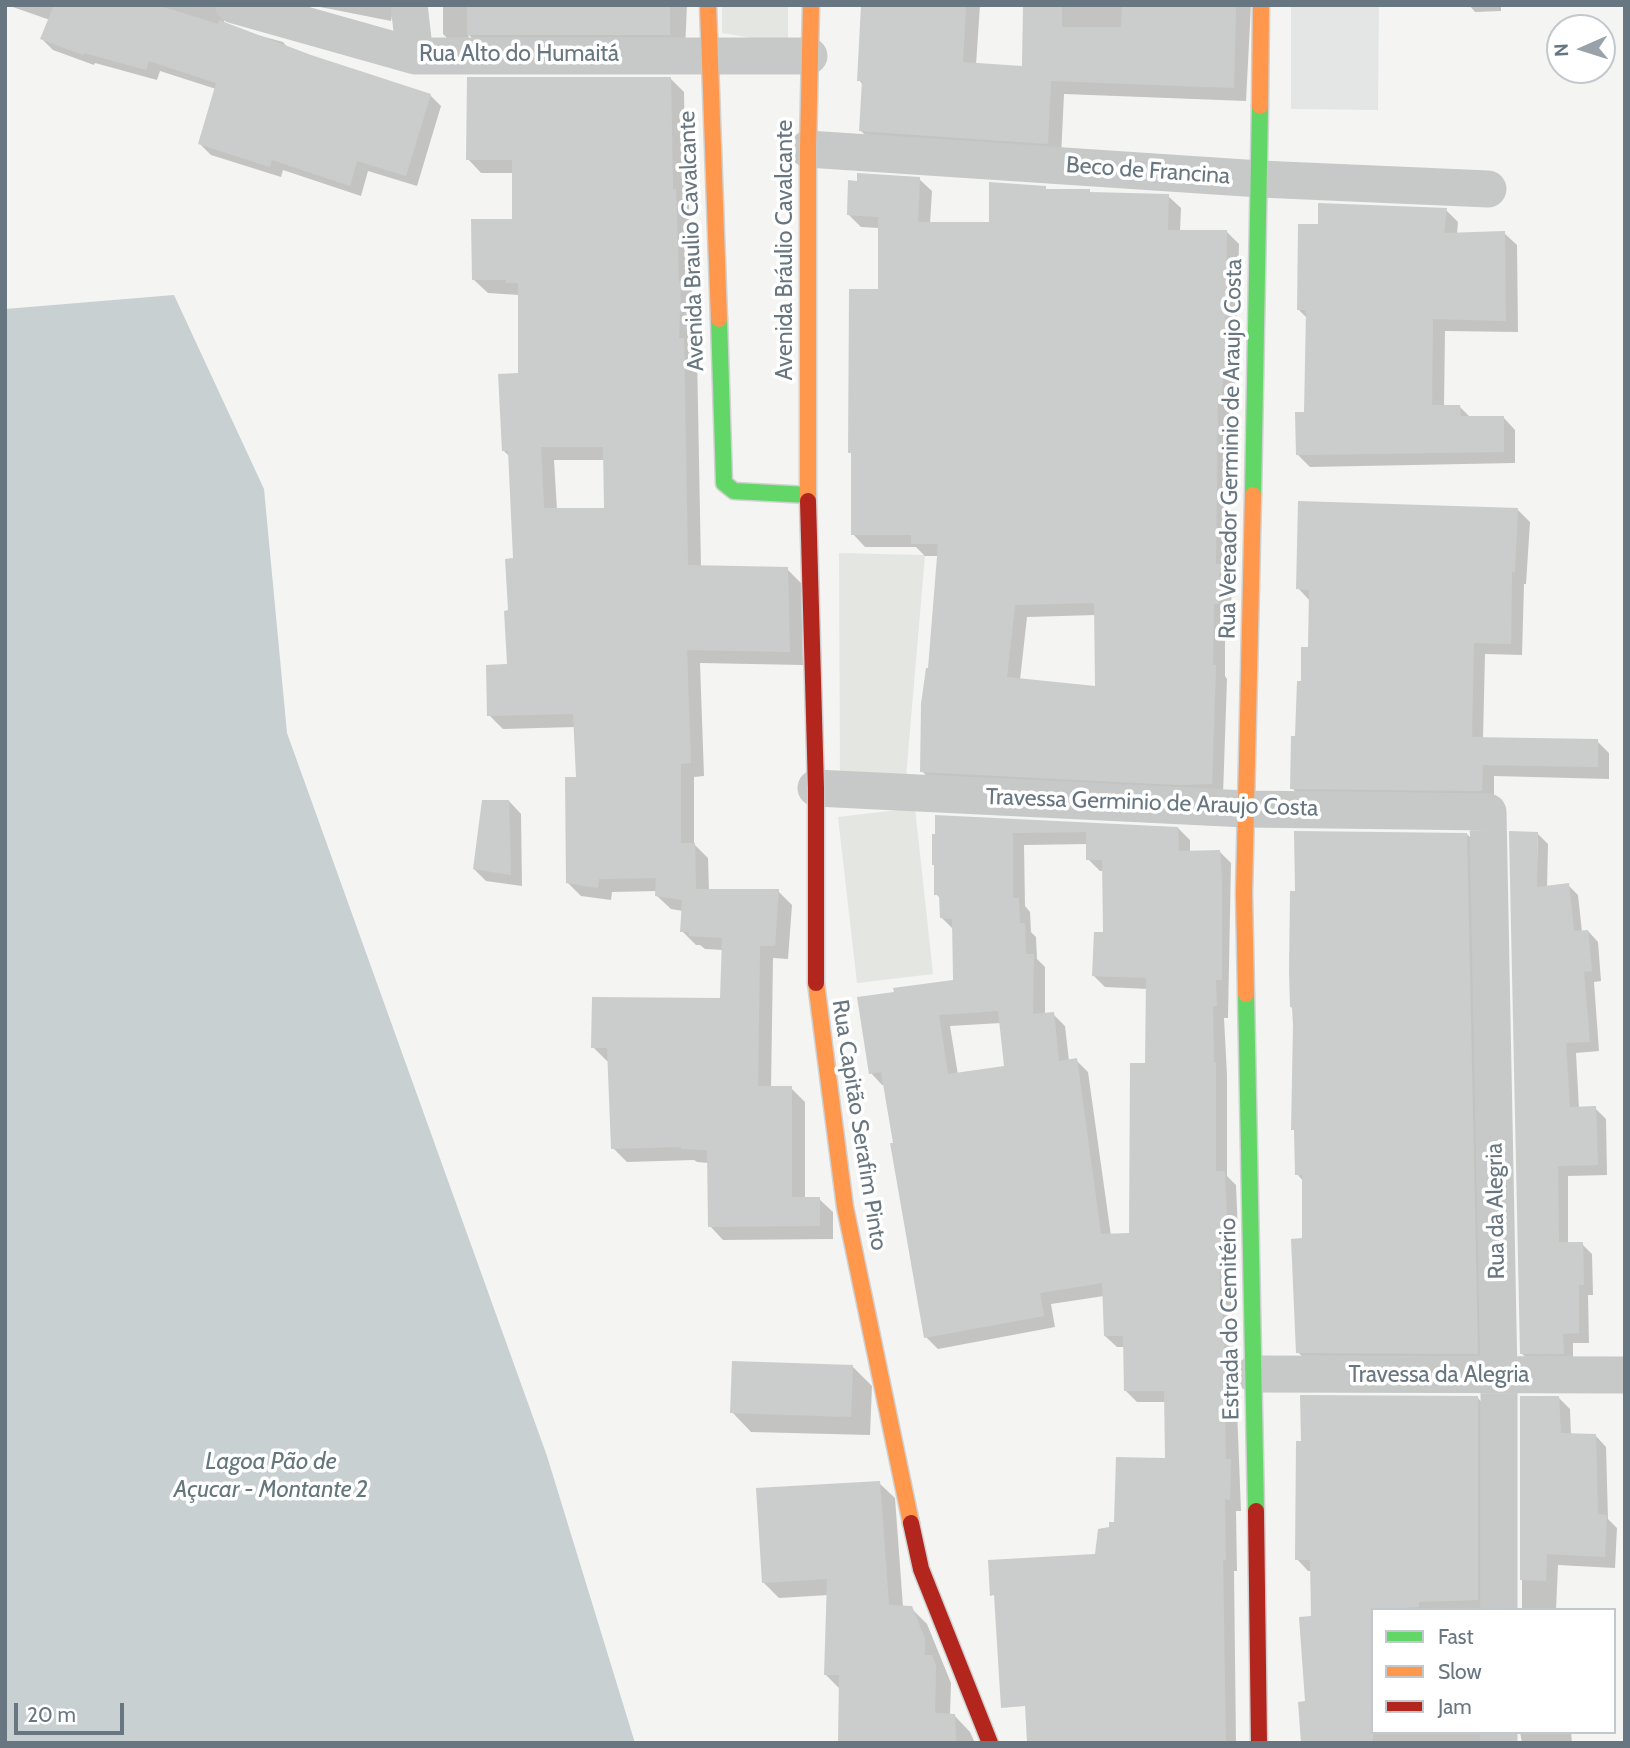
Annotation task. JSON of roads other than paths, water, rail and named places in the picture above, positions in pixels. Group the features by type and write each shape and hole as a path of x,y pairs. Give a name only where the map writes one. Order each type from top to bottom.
{"street":[{"name":"Rua Alto do Humaitá","path":"234,5 415,56 809,55"},
{"path":"409,5 415,56"},
{"name":"Avenida Braulio Cavalcante","path":"708,5 724,483 734,491 808,495"},
{"name":"Avenida Bráulio Cavalcante","path":"808,495 807,149 811,5"},
{"name":"Rua Vereador Germinio de Araujo Costa","path":"1244,893 1260,179 1261,5"},
{"name":"Beco de Francina","path":"807,149 1260,179 1488,189"},
{"name":"Rua Capitão Serafim Pinto","path":"808,495 816,788 816,991 845,1207 921,1569 990,1743"},
{"name":"Travessa Germinio de Araujo Costa","path":"816,788 1246,809 1488,812"},
{"name":"Rua da Alegria","path":"1488,812 1499,1376 1499,1608"},
{"name":"Estrada do Cemitério","path":"1244,893 1259,1743"},
{"name":"Travessa da Alegria","path":"1254,1374 1625,1375"}],"water":[{"name":"Lagoa Pão de Açucar - Montante 2","path":"174,295 264,489 287,733 547,1456 635,1743 5,1743 5,309"}]}
